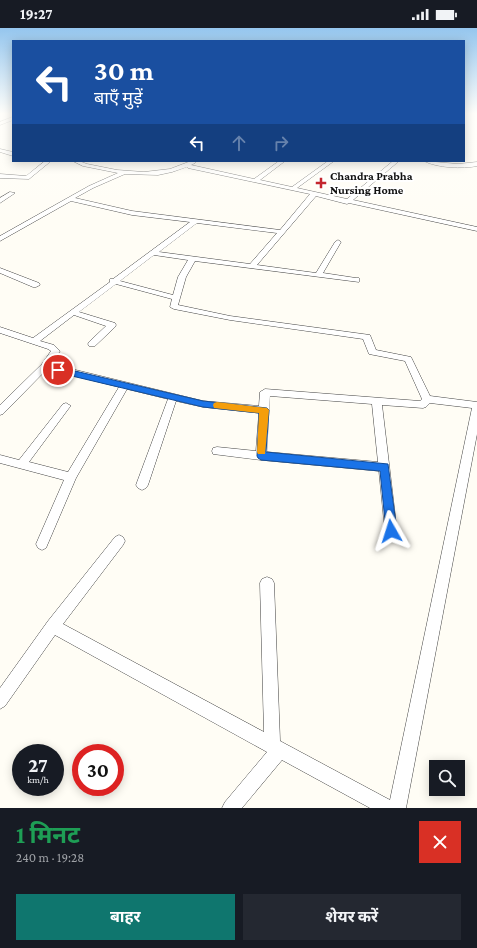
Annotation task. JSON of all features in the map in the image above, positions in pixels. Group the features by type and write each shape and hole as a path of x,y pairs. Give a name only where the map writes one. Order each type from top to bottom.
{"street":[{"path":"1,150 12,155"},
{"path":"0,156 12,155"},
{"path":"0,176 27,178 47,162"},
{"path":"79,162 99,169 123,173 160,173 188,166 194,162"},
{"path":"256,180 281,162"},
{"path":"294,188 330,162"},
{"path":"348,202 395,162"},
{"path":"433,162 448,165 470,166 477,164"},
{"path":"188,166 477,229"},
{"path":"0,240 91,187 123,173"},
{"path":"0,201 12,193"},
{"path":"252,266 314,194"},
{"path":"70,199 132,213 281,232"},
{"path":"33,342 113,281 196,221"},
{"path":"318,275 338,242"},
{"path":"152,253 356,280"},
{"path":"193,258 182,277 174,307 179,309 367,337 372,352 408,359 427,399"},
{"path":"0,270 36,285"},
{"path":"113,281 176,298"},
{"path":"72,312 112,325 92,344"},
{"path":"0,330 56,351 45,366 0,411"},
{"path":"45,366 203,404 264,410"},
{"path":"42,544 71,477 125,385"},
{"path":"261,456 265,392 423,405 427,399"},
{"path":"142,485 173,397"},
{"path":"427,399 477,405"},
{"path":"377,401 391,531"},
{"path":"21,465 66,406"},
{"path":"397,808 474,438 477,408"},
{"path":"217,452 384,467"},
{"path":"0,459 71,477"},
{"path":"0,701 53,626 119,541"},
{"path":"231,808 276,748 267,583"},
{"path":"53,626 388,808"}],"slow traffic":[{"path":"217,405 264,410 262,452"}],"place":[{"name":"Chandra Prabha Nursing Home","path":"321,183"}],"route":[{"path":"58,370 203,404 264,410 261,456 384,467 391,531"}]}
